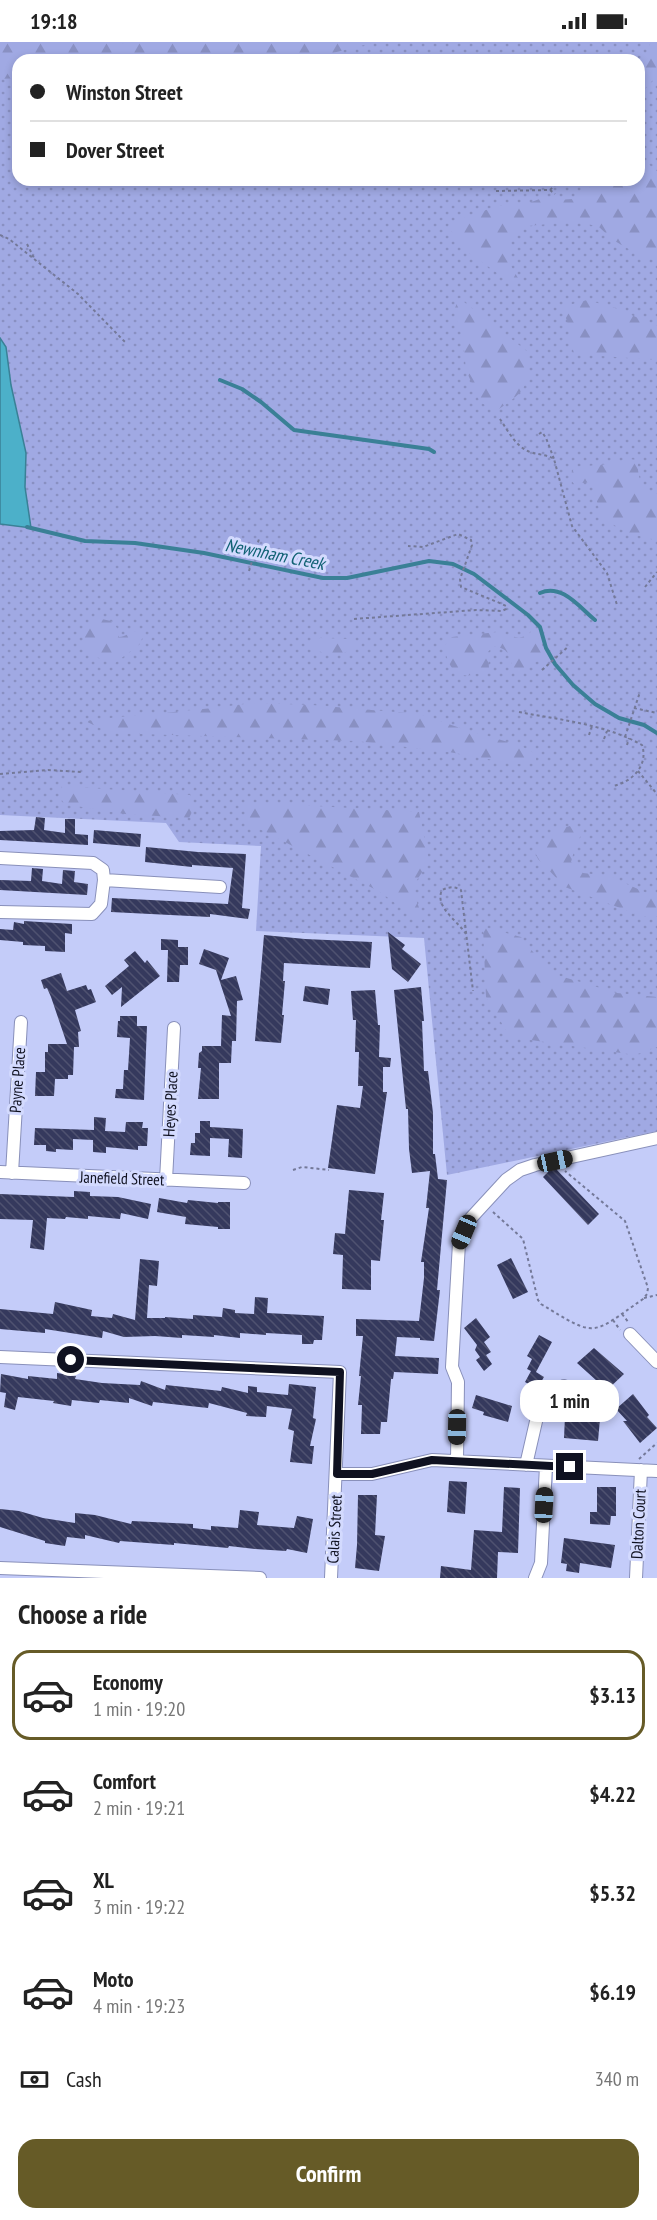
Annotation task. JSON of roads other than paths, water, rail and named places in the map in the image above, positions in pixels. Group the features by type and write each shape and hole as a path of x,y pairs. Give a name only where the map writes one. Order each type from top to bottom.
{"street":[{"path":"0,858 93,863 103,870 104,880 101,904 92,914 0,912"},
{"path":"104,880 220,887"},
{"name":"Payne Place","path":"6,1173 21,1022"},
{"name":"Heyes Place","path":"166,1180 174,1028"},
{"path":"457,1461 458,1382 452,1367 459,1243 471,1218 506,1180 520,1170 657,1138"},
{"name":"Janefield Street","path":"6,1173 244,1183"},
{"path":"630,1334 657,1362"},
{"name":"Calais Street","path":"0,1357 340,1372 331,1578"},
{"path":"526,1465 540,1404 564,1386"},
{"path":"337,1474 372,1474 432,1460 546,1466 640,1464 657,1471"},
{"name":"Dalton Court","path":"636,1578 640,1464"},
{"path":"535,1578 541,1563 546,1466"},
{"path":"0,1568 260,1578"}],"waterway":[{"path":"220,380 242,389 294,430 429,449 434,452"},
{"name":"Newnham Creek","path":"27,527 85,541 135,543 204,553 323,578 347,578 429,561 453,564 474,574 528,615 540,627 546,648 555,664 573,685 595,704 619,718 644,725 657,733"},
{"path":"540,593 556,591 563,594 595,620"}]}
